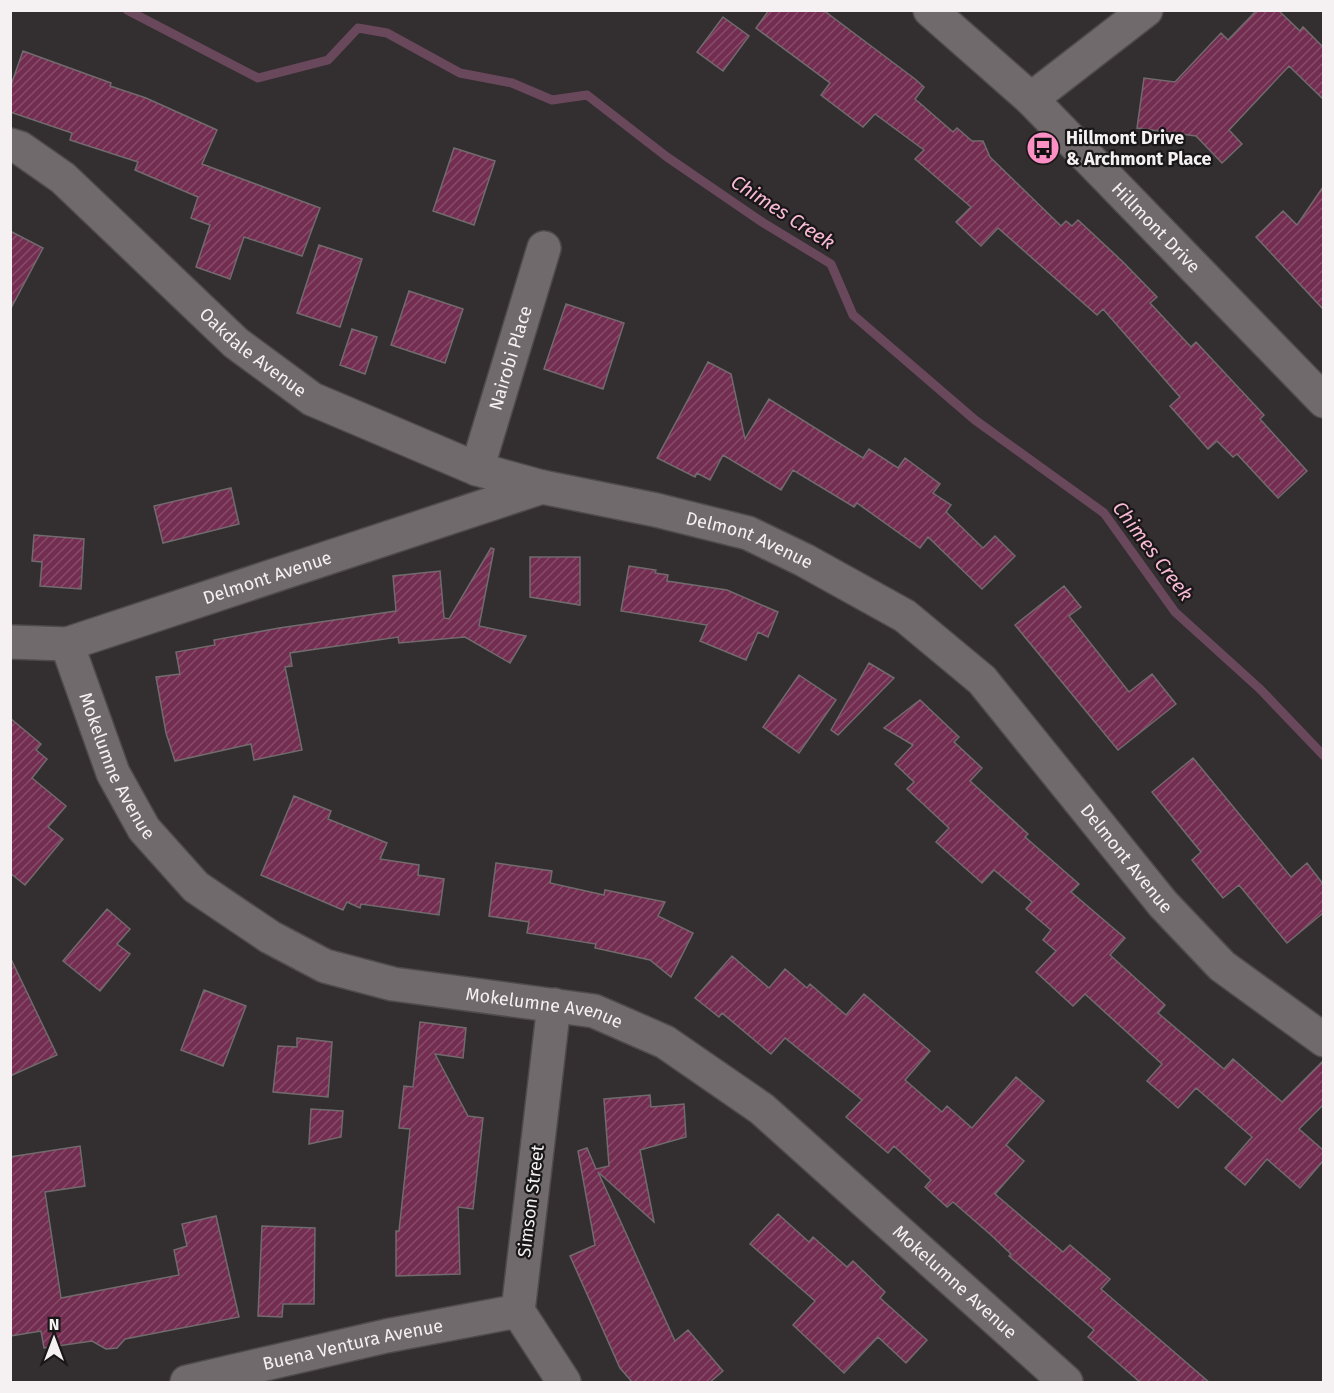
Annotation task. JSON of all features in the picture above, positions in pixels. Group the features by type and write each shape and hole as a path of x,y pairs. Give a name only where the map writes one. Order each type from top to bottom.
{"street":[{"name":"Hillmont Drive","path":"930,10 1031,99 1323,401"},
{"path":"1031,99 1146,10"},
{"name":"Oakdale Avenue","path":"10,145 20,148 63,178 236,343 312,399 477,469 542,487"},
{"name":"Nairobi Place","path":"477,469 544,248"},
{"name":"Delmont Avenue","path":"10,642 67,644 542,487 656,510 748,533 804,560 905,616 982,680 1164,904 1222,966 1323,1040"},
{"name":"Mokelumne Avenue","path":"67,644 112,773 144,829 196,886 270,937 325,966 393,984 594,1011 665,1042 762,1109 1066,1383"},
{"name":"Simson Street","path":"518,1311 554,1005"},
{"path":"518,1311 564,1383"},
{"name":"Buena Ventura Avenue","path":"187,1383 386,1336 518,1311"}],"building":[{"path":"769,10 823,10 915,79 924,87 915,99 953,132 957,128 972,141 983,141 990,157 1061,226 1066,221 1072,226 1078,220 1123,262 1157,297 1150,303 1191,347 1196,342 1264,415 1260,419 1307,471 1278,498 1237,454 1233,457 1217,441 1208,449 1170,406 1180,397 1103,309 1097,315 998,228 981,246 956,222 971,207 915,159 924,150 875,114 863,127 821,95 830,83 756,28"},
{"path":"1257,10 1278,10 1300,31 1303,27 1323,47 1323,99 1289,66 1229,130 1242,144 1222,163 1196,136 1137,128 1144,78 1175,82 1221,33 1228,40"},
{"path":"723,17 749,36 723,71 697,52"},
{"path":"23,51 111,83 110,86 146,98 217,130 202,164 320,208 302,256 244,237 230,279 196,267 210,225 191,218 198,197 135,170 138,162 70,140 72,133 10,112 10,88"},
{"path":"454,148 495,161 474,225 433,211"},
{"path":"1323,187 1323,309 1256,237 1283,211 1297,225"},
{"path":"10,231 43,248 10,310"},
{"path":"319,245 362,259 340,327 297,313"},
{"path":"409,291 463,309 445,363 391,345"},
{"path":"566,304 624,323 603,389 544,369"},
{"path":"352,329 377,337 365,374 340,365"},
{"path":"708,362 731,374 745,439 769,399 863,458 869,449 898,468 905,458 940,484 933,493 951,505 946,512 983,548 995,536 1015,556 982,589 928,537 920,548 857,503 854,507 793,470 781,490 723,455 710,480 697,473 695,477 657,458"},
{"path":"231,488 239,524 163,543 154,506"},
{"path":"34,535 84,539 81,589 40,586 42,562 32,561"},
{"path":"491,548 494,549 479,626 526,636 510,663 465,637 399,643 398,637 290,653 292,666 285,667 302,750 254,760 251,744 175,761 166,733 156,677 180,674 176,652 215,645 214,640 396,611 393,576 440,571 444,618 449,619"},
{"path":"530,557 580,557 580,605 530,597"},
{"path":"629,566 656,570 655,573 668,575 667,581 727,590 778,612 768,637 758,632 746,660 700,641 707,625 621,611"},
{"path":"1064,586 1081,607 1069,616 1129,692 1152,674 1176,704 1118,750 1015,625"},
{"path":"869,663 894,678 838,735 831,730"},
{"path":"799,675 836,700 799,753 763,727"},
{"path":"920,700 959,737 954,742 982,768 970,781 1028,834 1025,837 1079,884 1071,892 1125,938 1110,955 1165,1005 1158,1013 1224,1069 1233,1059 1282,1102 1323,1061 1323,1105 1299,1129 1323,1150 1323,1161 1300,1188 1267,1159 1245,1185 1225,1168 1252,1137 1196,1088 1178,1108 1147,1081 1162,1064 1085,994 1073,1006 1036,972 1056,951 1043,940 1051,930 1026,909 1032,902 994,870 982,883 936,842 949,828 907,789 914,782 895,764 913,745 884,728"},
{"path":"10,718 41,744 36,750 47,759 32,778 66,806 48,827 63,839 25,885 10,873"},
{"path":"1193,758 1291,877 1307,863 1323,884 1323,913 1287,943 1239,885 1223,898 1192,860 1201,852 1152,792"},
{"path":"294,796 331,811 328,819 387,843 380,859 419,865 418,875 444,879 439,915 361,904 360,908 347,902 343,910 261,875"},
{"path":"496,863 552,871 550,883 604,895 605,890 665,902 658,916 693,933 671,977 650,960 595,948 596,944 527,933 529,922 489,916"},
{"path":"107,909 130,929 117,944 130,954 100,991 63,961"},
{"path":"732,956 769,988 785,969 807,988 810,984 846,1015 864,994 930,1051 905,1080 942,1112 947,1106 972,1128 1016,1077 1044,1101 1006,1145 1024,1161 995,1194 1063,1252 1070,1245 1110,1279 1101,1289 1210,1383 1141,1383 1088,1337 1094,1330 1009,1256 1011,1254 991,1235 953,1202 947,1207 925,1187 931,1180 894,1146 888,1153 846,1117 862,1100 785,1038 771,1054 722,1013 719,1017 695,998"},
{"path":"10,957 57,1055 10,1076"},
{"path":"204,990 246,1006 223,1066 181,1050"},
{"path":"420,1022 466,1028 463,1058 435,1054 468,1116 483,1118 473,1209 458,1207 460,1274 396,1276 396,1231 399,1231 410,1129 399,1128 404,1086 413,1087"},
{"path":"297,1038 332,1042 328,1097 273,1092 278,1046 297,1047"},
{"path":"650,1095 651,1107 684,1104 686,1137 640,1150 654,1222 598,1172 675,1341 688,1330 723,1371 709,1383 633,1383 620,1368 570,1256 595,1245 578,1151 587,1148 596,1169 609,1166 604,1099"},
{"path":"311,1109 343,1111 341,1137 309,1144"},
{"path":"80,1146 85,1186 45,1192 61,1298 179,1275 174,1250 187,1246 182,1224 216,1216 239,1317 125,1339 117,1348 106,1349 92,1341 44,1348 41,1331 10,1336 10,1157"},
{"path":"778,1214 809,1242 813,1237 847,1267 853,1261 885,1292 880,1298 927,1340 906,1363 878,1337 844,1373 793,1325 815,1301 750,1244"},
{"path":"262,1226 315,1228 314,1304 283,1304 282,1317 258,1316"}],"waterway":[{"name":"Chimes Creek","path":"127,10 258,78 328,60 358,28 387,33 460,73 512,83 552,100 587,95 667,157 762,222 831,264 853,315 975,420 1104,513 1175,612 1260,689 1324,756"}],"place":[{"name":"Hillmont Drive & Archmont Place","path":"1043,148"}]}
